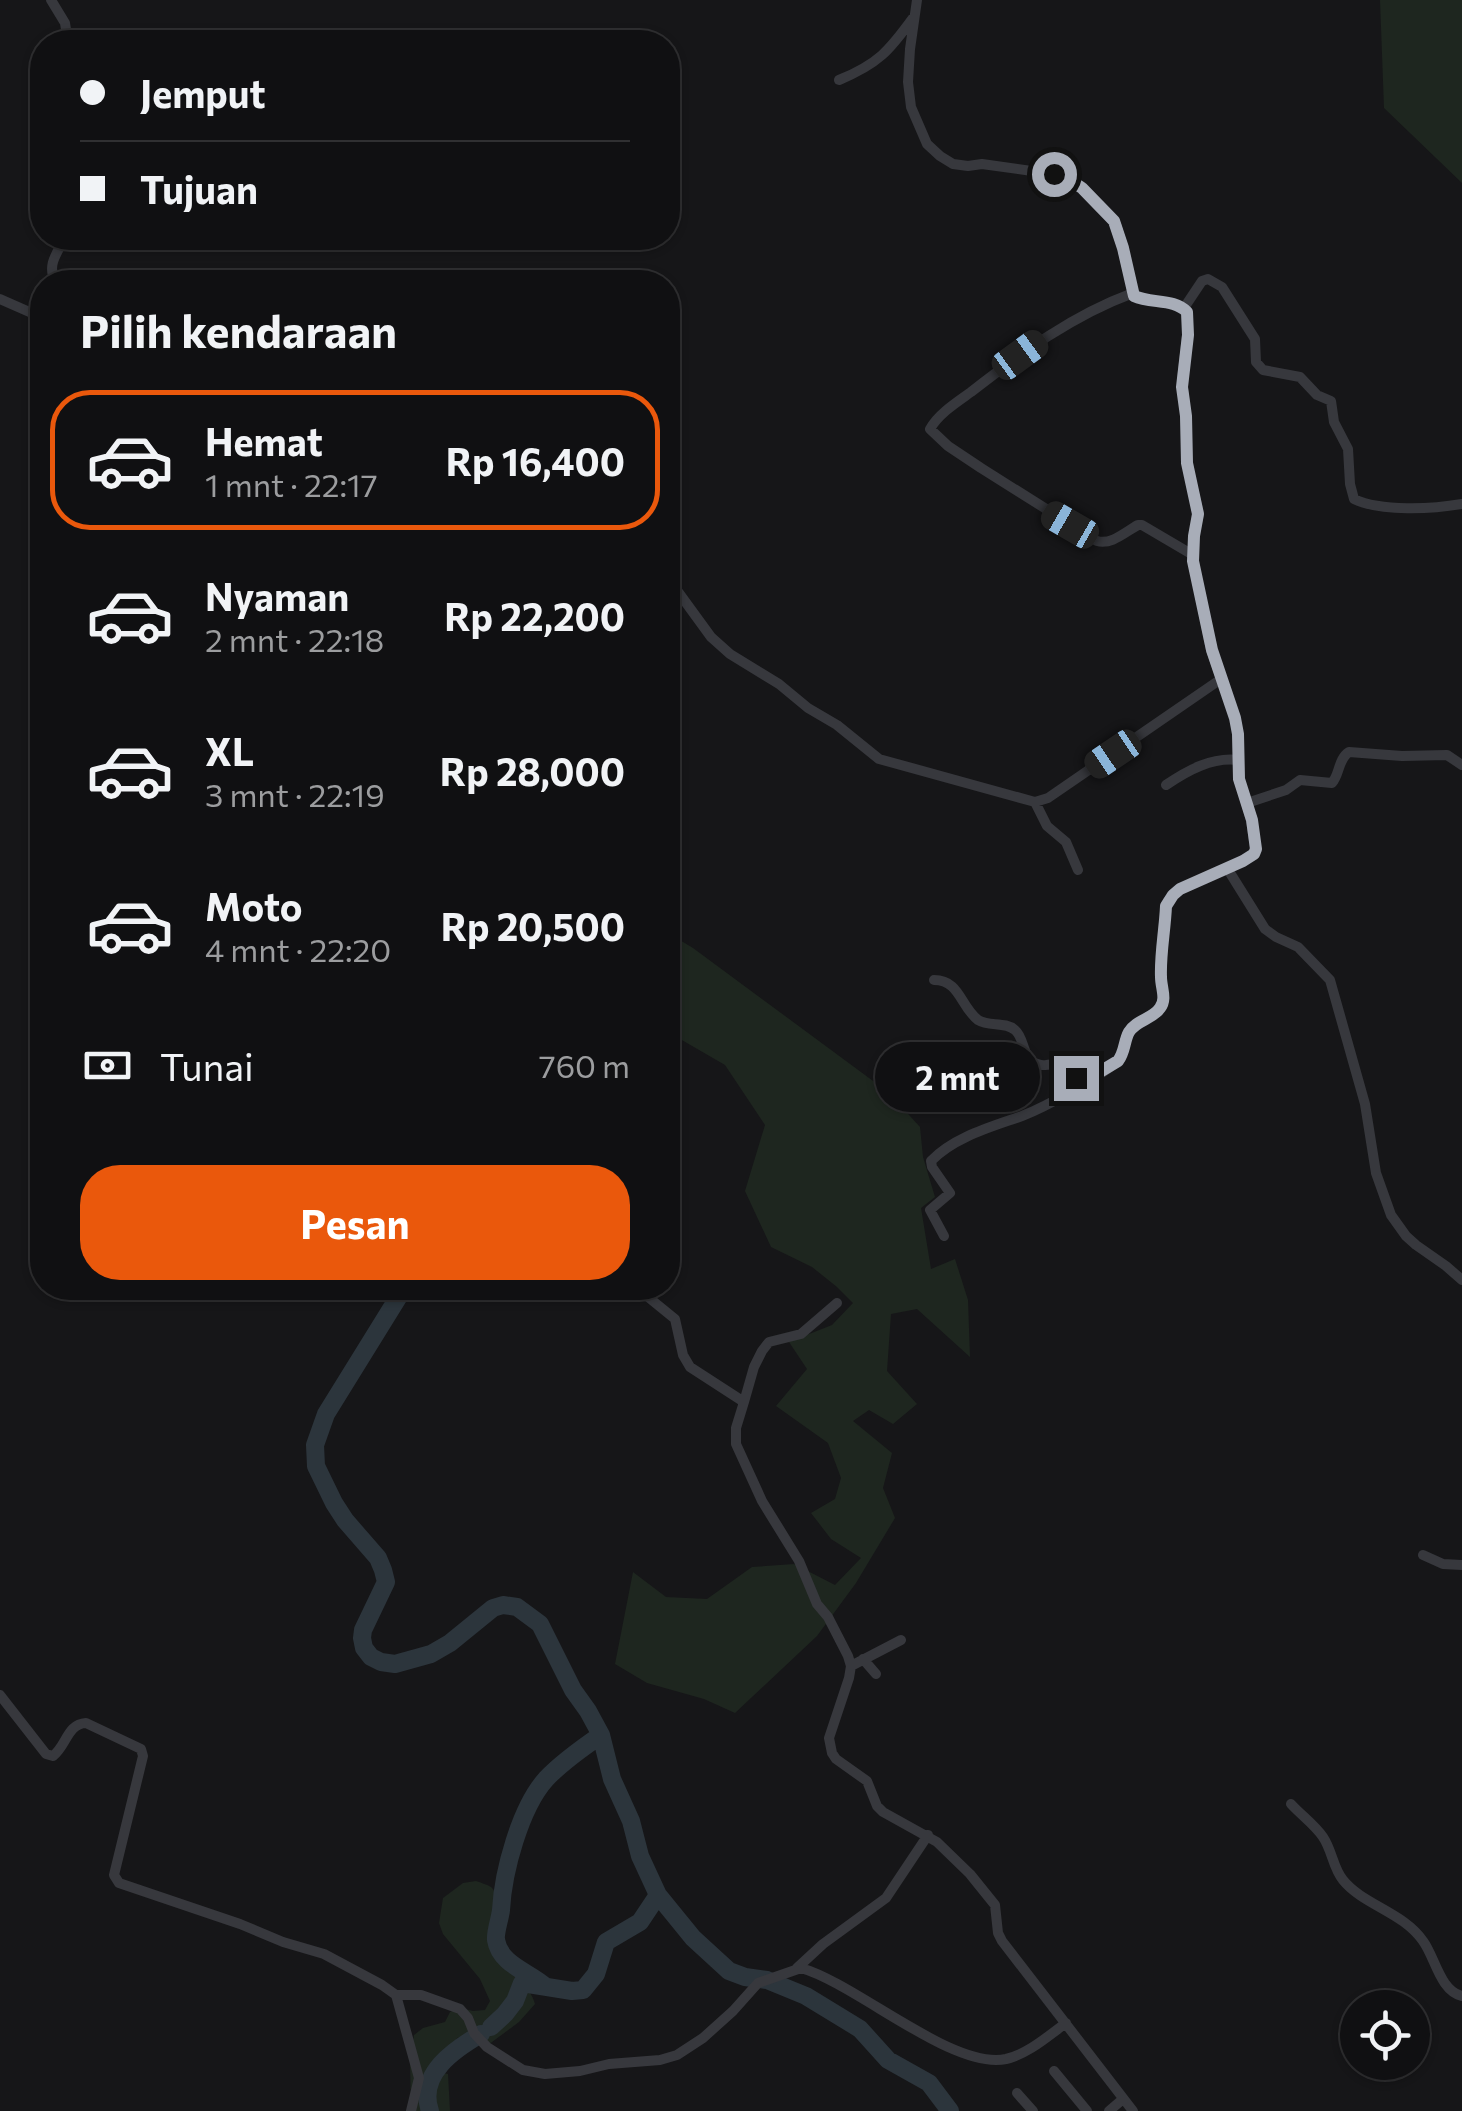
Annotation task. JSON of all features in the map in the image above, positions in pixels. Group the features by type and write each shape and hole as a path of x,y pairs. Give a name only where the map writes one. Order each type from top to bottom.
{"street":[{"path":"51,0 66,30"},
{"path":"918,0 908,82 911,106 927,144 953,164 982,164 1064,176 1082,188 1117,228 1133,293 1143,300 1184,308 1188,320 1182,380 1187,463 1198,514 1193,556 1212,650 1235,718 1239,779 1256,849 1249,858 1180,889 1168,902 1162,1006 1132,1027 1118,1061 1023,1115 978,1132 931,1161 950,1193 930,1210 944,1236"},
{"path":"839,80 882,58 915,16"},
{"path":"1184,308 1202,281 1213,280 1222,287 1256,339 1259,366 1268,372 1300,377 1317,395 1332,401 1334,422 1348,449 1354,498 1396,508 1462,504"},
{"path":"1133,293 1044,338 957,402 930,429 948,446 1096,541 1112,541 1138,525 1193,556"},
{"path":"0,299 30,310"},
{"path":"680,594 730,654 837,725 878,760 1035,802 1048,798 1222,679"},
{"path":"1247,803 1286,790 1300,780 1332,783 1343,756 1349,752 1448,754 1462,764"},
{"path":"1166,785 1214,761 1238,760"},
{"path":"1035,802 1047,826 1066,842 1078,870"},
{"path":"1227,868 1266,929 1298,947 1330,980 1365,1104 1376,1173 1392,1215 1406,1236 1462,1280"},
{"path":"934,980 951,984 979,1020 1018,1031 1032,1060 1042,1065 1064,1062 1083,1082"},
{"path":"651,1300 674,1319 690,1367 744,1402"},
{"path":"838,1303 801,1334 769,1342 758,1356 735,1437 738,1452 762,1500 799,1561 851,1666 828,1746 836,1759 867,1781 883,1812 928,1835 990,1896 1002,1941 1133,2111"},
{"path":"1423,1554 1443,1564 1462,1565"},
{"path":"851,1666 900,1640"},
{"path":"864,1659 876,1674"},
{"path":"0,1694 46,1754 53,1756 59,1752 71,1729 80,1722 141,1749 143,1756 114,1874 119,1883 324,1954 396,1995 421,1995 454,2006 464,2012 487,2047 513,2065 538,2074 677,2056 721,2022 760,1981 796,1969 886,1898 928,1835"},
{"path":"1290,1804 1323,1837 1344,1881 1415,1930 1447,1985 1454,1994 1462,1996"},
{"path":"796,1969 828,1978 941,2043 987,2060 1013,2057 1066,2023"},
{"path":"396,1995 419,2078 410,2111"},
{"path":"1054,2072 1088,2111"},
{"path":"1017,2092 1032,2111"},
{"path":"1109,2111 1123,2099"}],"shaded area":[{"path":"1380,0 1462,0 1462,183 1384,108"},
{"path":"680,940 888,1092 920,1127 923,1157 935,1197 921,1208 931,1269 955,1259 968,1300 970,1357 917,1309 891,1314 887,1371 917,1404 893,1424 869,1410 853,1421 892,1453 883,1488 895,1518 856,1583 817,1636 735,1713 704,1699 647,1683 615,1664 633,1572 666,1597 707,1599 752,1567 794,1564 835,1585 861,1558 831,1539 811,1513 835,1499 841,1478 828,1443 776,1406 807,1369 789,1342 832,1325 853,1303 812,1267 771,1247 745,1191 765,1125 725,1065 680,1039"},
{"path":"476,1881 491,1887 496,1895 496,1955 504,1967 519,1977 535,2004 519,2022 488,2045 483,2032 457,2038 435,2071 448,2074 450,2111 411,2111 410,2059 414,2035 445,2022 450,2012 461,2008 485,2010 490,2001 480,1979 443,1934 439,1923 443,1898 463,1883"}],"waterway":[{"path":"397,1300 326,1414 315,1445 316,1466 334,1503 378,1558 386,1582 363,1630 364,1648 371,1657 395,1664 431,1654 493,1608 503,1605 517,1607 540,1624 601,1735 612,1779 658,1895 693,1938 729,1971 767,1980 806,1996 860,2029 888,2060 929,2083 950,2111"},
{"path":"546,1987 509,1962 499,1949 496,1937 505,1878 514,1841 537,1791 559,1767 601,1735"},
{"path":"491,2027 515,2001 522,1983 583,1990 596,1974 606,1942 640,1922 658,1895"},
{"path":"430,2111 427,2098 434,2074 450,2055 481,2034"}],"route":[{"path":"1054,174 1082,188 1114,221 1134,296 1182,306 1187,312 1182,387 1187,463 1198,506 1193,561 1212,650 1235,718 1239,779 1256,849 1243,861 1192,882 1173,895 1166,906 1162,1006 1132,1027 1118,1061 1083,1082 1076,1078"}]}
